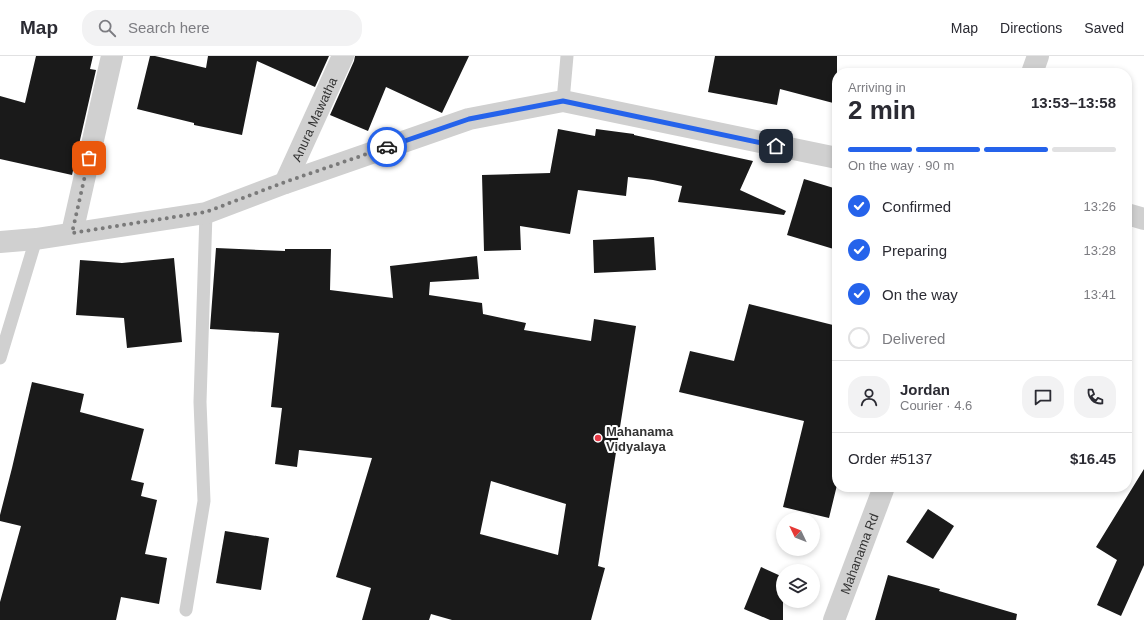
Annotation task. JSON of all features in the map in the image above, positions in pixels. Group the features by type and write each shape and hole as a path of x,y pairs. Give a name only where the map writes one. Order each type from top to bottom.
{"street":[{"path":"72,233 112,56"},
{"name":"Anura Mawatha","path":"285,182 343,56"},
{"path":"1034,68 1038,56"},
{"path":"0,242 72,233 206,212 285,182 469,119 563,101 832,157"},
{"path":"1132,215 1144,219"},
{"name":"Mahanama Rd","path":"834,620 882,492"}],"lane":[{"path":"563,101 567,56"},
{"path":"186,610 204,501 200,402 206,212"},
{"path":"0,358 36,238"}],"building":[{"path":"36,56 93,56 90,69 96,70 72,175 0,159 0,96 25,103"},
{"path":"150,56 206,68 208,56 329,56 315,87 257,61 242,135 194,125 194,123 137,109"},
{"path":"355,56 469,56 442,113 386,87 368,131 330,115"},
{"path":"715,56 837,56 837,68 832,68 832,103 780,89 777,105 708,92"},
{"path":"558,129 595,136 596,129 634,134 753,161 740,190 786,211 784,215 678,202 682,186 628,177 626,196 578,190 570,234 520,226 521,250 484,251 482,175 550,173"},
{"path":"804,179 832,187 832,248 787,235"},
{"path":"654,237 656,270 594,273 593,240"},
{"path":"216,248 285,251 285,249 331,249 330,290 393,298 390,266 477,256 479,279 430,282 429,295 482,303 483,314 526,323 524,330 591,341 594,319 636,326 598,566 605,568 591,620 452,620 431,614 429,620 362,620 371,588 336,577 372,458 299,450 297,467 275,464 282,408 271,407 279,333 210,329","holes":["491,481 566,504 558,555 480,534"]},
{"path":"174,258 182,342 127,348 124,318 76,315 80,260 122,263"},
{"path":"749,304 832,325 832,492 835,492 829,518 820,516 820,512 804,512 783,507 804,421 679,392 690,351 734,361"},
{"path":"32,382 84,394 80,412 144,429 131,480 144,483 141,496 157,500 145,554 167,558 159,604 121,597 116,620 0,620 0,602 21,526 0,521 0,515"},
{"path":"1144,469 1144,565 1121,616 1097,605 1117,560 1096,547 1130,492 1132,492 1132,488"},
{"path":"928,509 954,526 933,559 906,542"},
{"path":"225,531 269,538 261,590 216,583"},
{"path":"761,567 776,574 776,608 783,608 783,620 770,620 744,609"},
{"path":"888,575 940,589 939,591 1017,614 1016,620 875,620"}],"way so far":[{"path":"89,158 72,233 206,212 285,182 387,147"}],"place":[{"name":"Mahanama Vidyalaya","path":"598,438"}],"route":[{"path":"387,147 469,119 563,101 776,146"}]}
